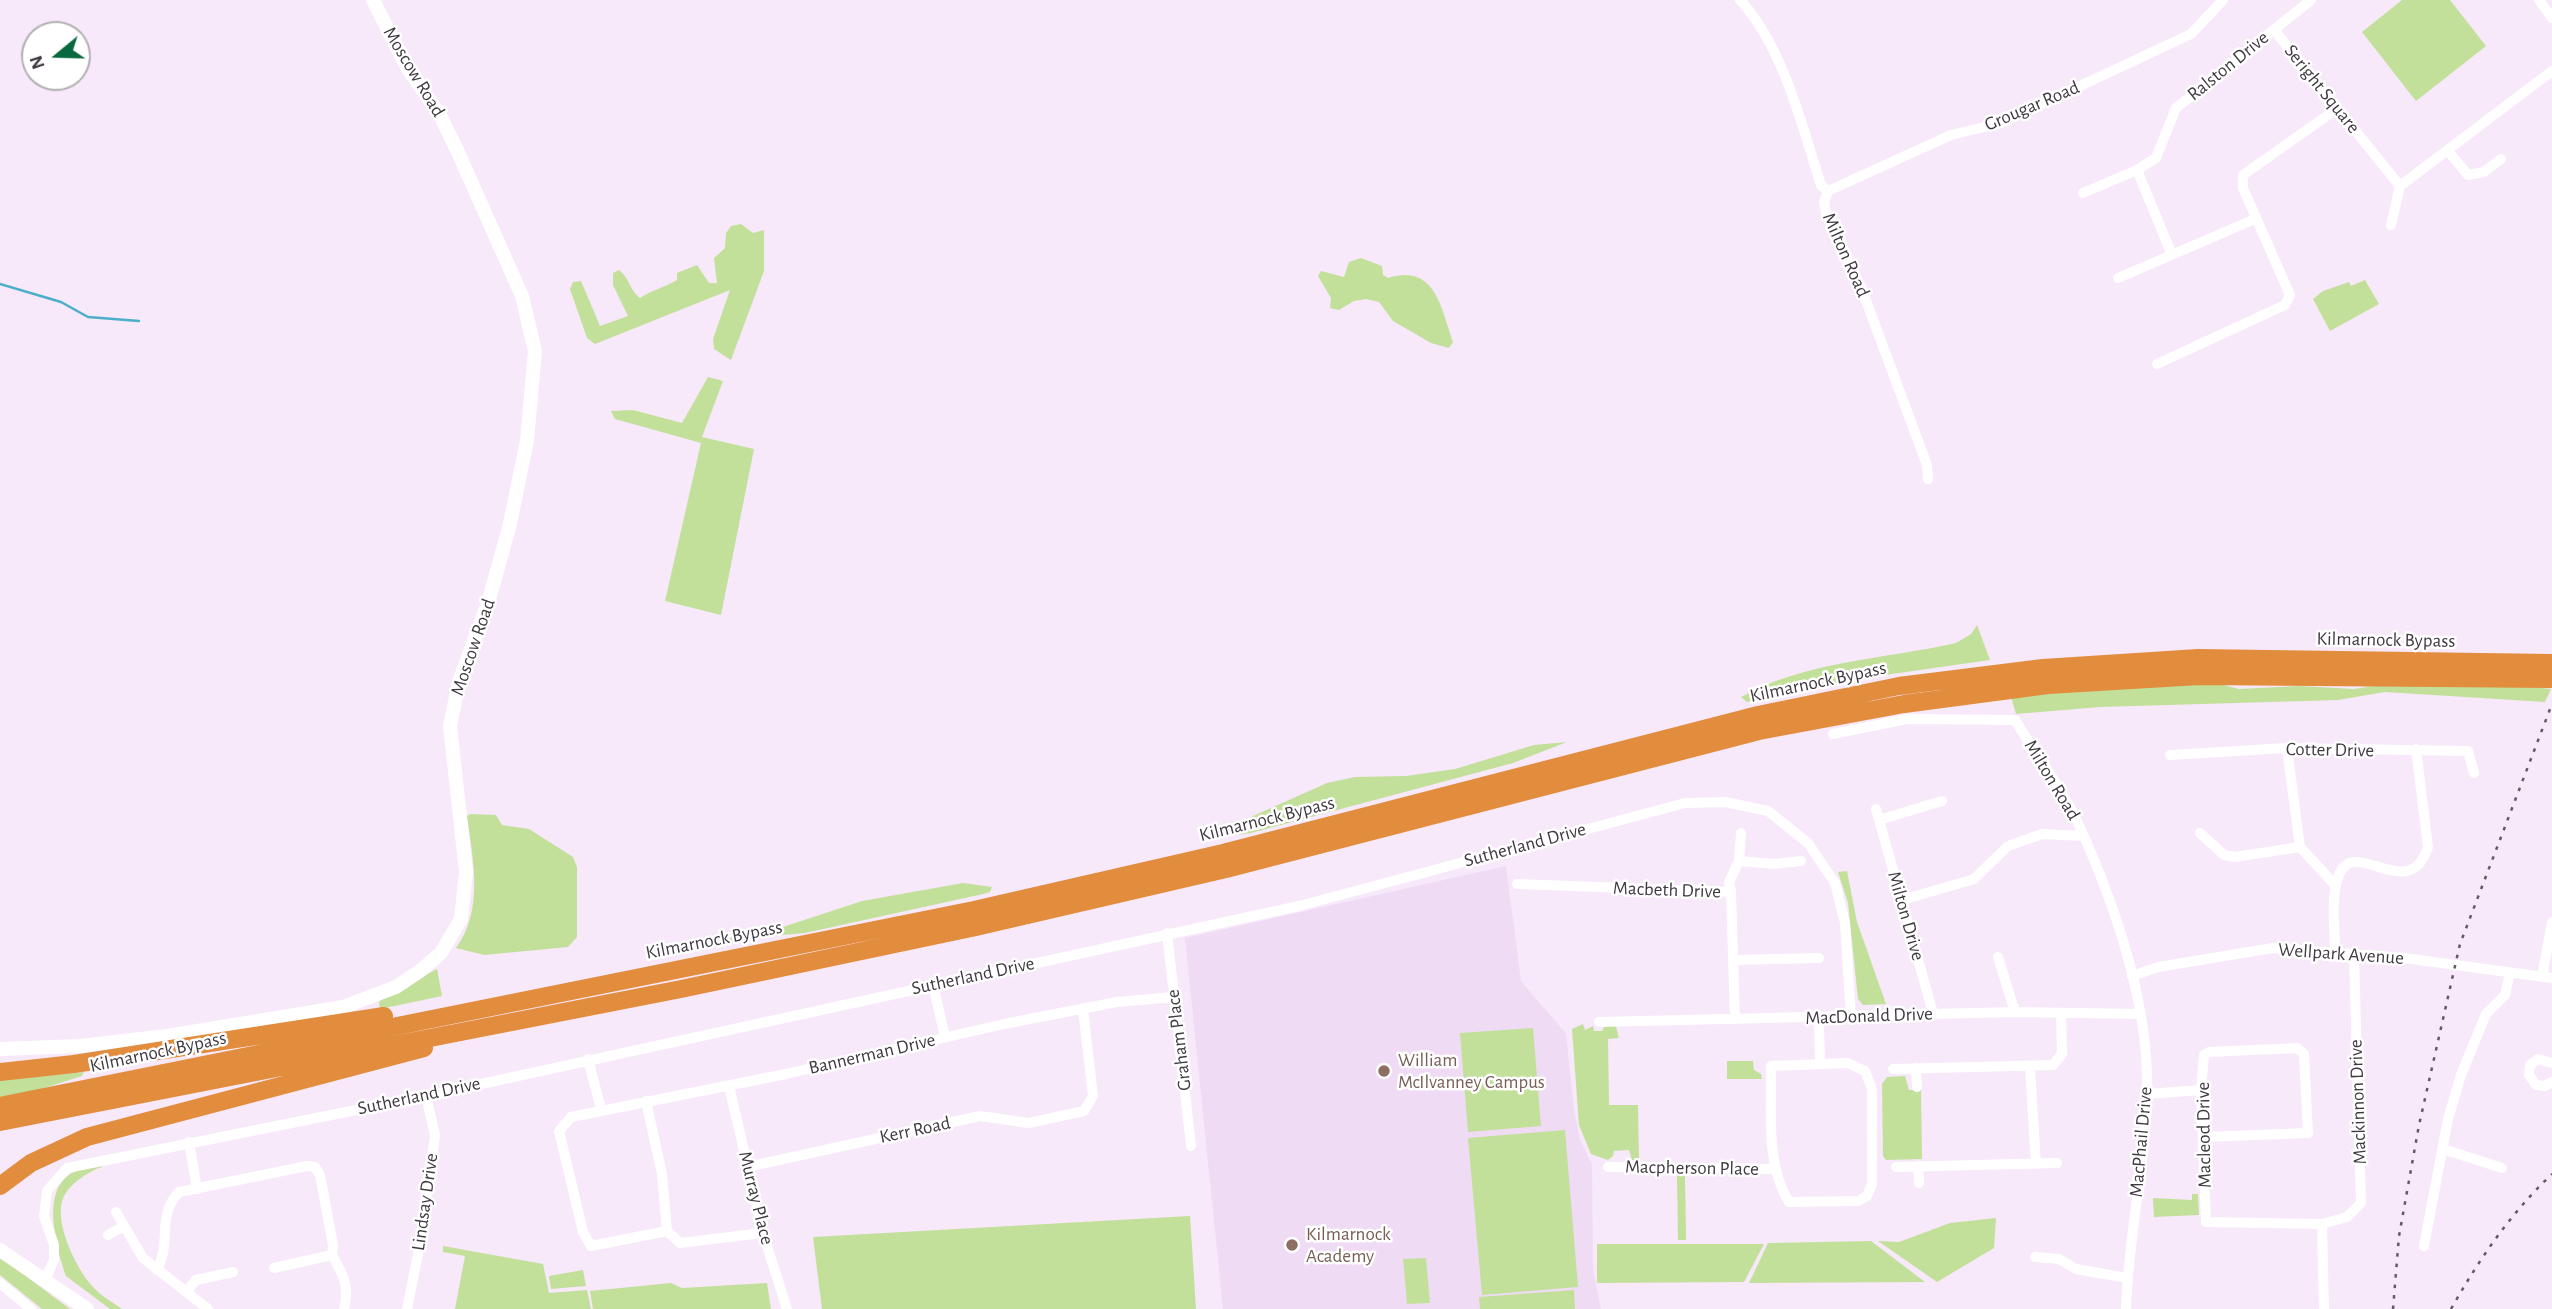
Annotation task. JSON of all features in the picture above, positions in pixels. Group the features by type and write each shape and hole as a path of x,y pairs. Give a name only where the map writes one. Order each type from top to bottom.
{"highway":[{"name":"Kilmarnock Bypass","path":"0,1106 974,910 1223,853 1758,715 1899,686 2043,668 2199,658 2552,663"},
{"name":"Kilmarnock Bypass","path":"0,1122 976,927 1252,862 1759,731 1904,704 2048,685 2199,676 2552,679"},
{"path":"0,1072 74,1064 399,1014 438,1017"},
{"path":"0,1186 31,1163 87,1136 435,1046 469,1029"}],"street":[{"name":"Moscow Road","path":"0,1049 80,1046 167,1036 343,1007 396,987 426,966 444,948 461,919 466,872 450,726 458,682 488,603 511,516 527,441 535,351 522,296 457,150 440,115 408,69 373,0"},
{"name":"Milton Road","path":"1740,0 1760,28 1785,79 1821,185 1828,191 1824,202 1826,213 1861,287 1927,465 1928,479"},
{"name":"Seright Square","path":"2311,0 2274,30 2400,186"},
{"path":"2539,0 2552,18"},
{"name":"Grougar Road","path":"1828,191 1951,135 2001,123 2192,33 2220,1"},
{"name":"Ralston Drive","path":"2083,193 2137,170 2155,158 2176,108 2274,30"},
{"path":"2391,225 2400,186 2552,71"},
{"path":"2157,364 2285,305 2290,295 2255,219 2244,188 2243,175 2338,108"},
{"path":"2448,151 2468,175 2484,172 2501,159"},
{"path":"2137,170 2172,255"},
{"path":"2118,278 2255,219"},
{"name":"Milton Road","path":"1833,734 1907,719 2015,720 2083,836 2105,891 2132,976"},
{"path":"2287,748 2300,847 2336,886"},
{"name":"Cotter Drive","path":"2170,755 2287,748 2361,752 2416,749 2468,751 2474,773"},
{"path":"2335,952 2336,886 2339,873 2357,861 2393,872 2415,868 2424,860 2428,847 2416,749"},
{"name":"Milton Drive","path":"1933,1013 1878,814 1942,801"},
{"name":"Sutherland Drive","path":"45,1280 54,1260 54,1245 44,1216 47,1191 67,1168 426,1096 1299,906 1685,803 1726,802 1768,811 1808,843 1835,883 1845,923 1851,1016"},
{"path":"1731,892 1730,882 1739,861 1741,833"},
{"path":"2200,833 2224,855 2235,857 2300,847"},
{"path":"1902,900 1974,879 2008,846 2019,842 2042,834 2083,836"},
{"path":"1739,861 1774,864 1801,861"},
{"name":"Macbeth Drive","path":"1517,884 1731,892 1735,1019"},
{"path":"2547,978 2552,922"},
{"name":"Graham Place","path":"1167,933 1191,1146"},
{"name":"Wellpark Avenue","path":"2132,976 2158,967 2273,948 2404,958 2547,978"},
{"name":"Mackinnon Drive","path":"2322,1224 2347,1217 2361,1203 2354,954"},
{"path":"1998,957 2015,1012"},
{"path":"1734,960 1819,958"},
{"path":"2424,1246 2443,1149 2471,1045 2486,1014 2505,995 2510,973"},
{"name":"MacPhail Drive","path":"2126,1309 2147,1094 2147,1056 2132,976"},
{"path":"933,985 945,1037"},
{"name":"Bannerman Drive","path":"667,1231 591,1246 583,1232 559,1130 571,1117 729,1086 1083,1009 1174,997"},
{"name":"Kerr Road","path":"747,1167 980,1116 1029,1123 1084,1111 1093,1096 1083,1009"},
{"name":"MacDonald Drive","path":"1599,1022 1819,1019 1933,1013 2140,1014"},
{"path":"1893,1069 2048,1067 2061,1059 2061,1013"},
{"path":"1819,1019 1820,1064"},
{"name":"Macleod Drive","path":"2204,1137 2308,1133 2304,1054 2297,1048 2209,1052 2204,1055 2201,1090 2206,1222 2322,1224"},
{"path":"588,1059 601,1109"},
{"path":"2552,1063 2538,1059 2530,1065 2529,1074 2536,1085 2544,1086 2552,1082"},
{"path":"1848,1063 1865,1071 1872,1089 1872,1184 1867,1196 1858,1201 1789,1202 1777,1184 1771,1066 1820,1064 1848,1063"},
{"path":"2029,1067 2036,1164"},
{"path":"1916,1068 1917,1087"},
{"name":"Murray Place","path":"729,1086 763,1233 787,1309"},
{"path":"2147,1094 2201,1090"},
{"name":"Lindsay Drive","path":"407,1309 422,1234 435,1135 426,1096"},
{"path":"646,1101 662,1174 667,1231 680,1243 763,1233"},
{"path":"189,1142 197,1189"},
{"path":"2443,1149 2502,1168"},
{"path":"1896,1167 2057,1163"},
{"path":"157,1270 163,1258 168,1205 179,1192 307,1166 315,1167 320,1175 333,1245 332,1255 345,1278 348,1296 344,1309"},
{"path":"1919,1166 1919,1183"},
{"name":"Macpherson Place","path":"1608,1167 1775,1169"},
{"path":"116,1212 143,1258 208,1309"},
{"path":"2322,1224 2324,1309"},
{"path":"108,1235 124,1226"},
{"path":"0,1250 87,1309"},
{"path":"274,1268 332,1255"},
{"path":"2035,1258 2059,1259 2076,1269 2127,1278"},
{"path":"186,1292 196,1280 233,1272"},
{"path":"0,1283 32,1309"}],"shaded area":[{"name":"William McIlvanney Campus","path":"1506,866 1521,981 1566,1034 1580,1140 1592,1164 1593,1269 1601,1309 1223,1309 1185,938"}],"green space":[{"path":"2402,0 2450,0 2486,46 2416,101 2362,32"},
{"path":"741,224 753,233 764,230 764,271 731,360 714,349 713,339 730,290 595,344 587,338 570,289 573,282 581,281 600,326 628,316 613,285 613,273 619,270 623,273 640,298 677,280 677,273 697,265 709,283 717,283 714,258 725,248 726,233 731,226"},
{"path":"1361,258 1382,266 1383,275 1388,278 1404,275 1417,277 1426,283 1434,292 1445,316 1453,342 1449,348 1431,343 1393,321 1379,302 1366,299 1354,301 1339,310 1330,308 1331,298 1318,276 1321,271 1344,277 1349,262"},
{"path":"2365,280 2379,304 2330,331 2313,299 2323,291 2349,282 2351,286"},
{"path":"708,377 723,381 702,437 754,449 721,615 665,601 701,443 615,419 611,411 633,410 682,423"},
{"path":"1977,625 1990,660 1857,679 1747,702 1741,697 1766,685 1819,668 1956,643 1971,634"},
{"path":"2204,680 2239,689 2299,686 2354,689 2392,683 2497,683 2551,689 2545,702 2385,692 2338,700 2100,707 2016,714 2010,694"},
{"path":"1567,742 1513,763 1251,833 1223,837 1224,829 1327,783 1355,777 1406,776 1455,769 1534,745"},
{"path":"496,815 502,825 529,829 573,857 577,867 577,937 568,947 484,955 456,948 465,933 473,901 474,867 467,816"},
{"path":"1847,871 1857,922 1886,1004 1863,1005 1858,999 1848,903 1838,872"},
{"path":"963,883 992,887 990,892 983,894 805,933 771,936 664,957 673,950 783,927 862,901"},
{"path":"437,969 442,996 380,1009 379,1002 384,997"},
{"path":"1615,1023 1619,1038 1608,1039 1609,1105 1638,1105 1639,1160 1632,1160 1629,1150 1614,1151 1608,1160 1591,1154 1579,1125 1572,1029 1583,1024 1585,1030 1593,1026 1594,1031 1602,1031 1605,1025"},
{"path":"1533,1028 1541,1126 1468,1132 1460,1033"},
{"path":"1727,1061 1753,1061 1754,1070 1761,1074 1762,1079 1727,1079"},
{"path":"84,1072 82,1076 38,1090 0,1097 0,1080"},
{"path":"1905,1076 1909,1090 1921,1090 1922,1159 1886,1160 1883,1156 1882,1084 1887,1077"},
{"path":"1565,1130 1578,1287 1482,1295 1468,1138"},
{"path":"101,1164 102,1167 81,1178 67,1191 61,1206 61,1218 73,1256 86,1278 92,1286 122,1309 110,1309 66,1276 56,1237 53,1208 60,1184 76,1171"},
{"path":"1677,1175 1685,1175 1686,1240 1678,1240"},
{"path":"2192,1194 2198,1194 2199,1215 2154,1217 2153,1198 2192,1200"},
{"path":"1190,1216 1196,1309 822,1309 813,1237"},
{"path":"1996,1218 1994,1248 1937,1282 1878,1241 1899,1242 1950,1223"},
{"path":"1871,1241 1925,1282 1749,1283 1768,1243"},
{"path":"1597,1244 1764,1244 1744,1282 1597,1283"},
{"path":"443,1246 543,1264 549,1293 587,1290 591,1309 455,1309 465,1256 443,1252"},
{"path":"0,1257 70,1309 42,1309 0,1275"},
{"path":"1426,1258 1430,1303 1407,1304 1403,1259"},
{"path":"583,1270 586,1286 551,1289 549,1276"},
{"path":"671,1283 682,1288 767,1283 771,1309 593,1309 590,1291"},
{"path":"1574,1290 1575,1309 1480,1309 1479,1297"}],"waterway":[{"path":"0,284 61,302 88,317 139,321"}],"railway":[{"path":"2393,1309 2399,1236 2419,1125 2460,944 2552,704"},
{"path":"2451,1309 2497,1237 2552,1174"}],"place":[{"name":"William McIlvanney Campus","path":"1384,1071"},
{"name":"Kilmarnock Academy","path":"1292,1245"}]}
